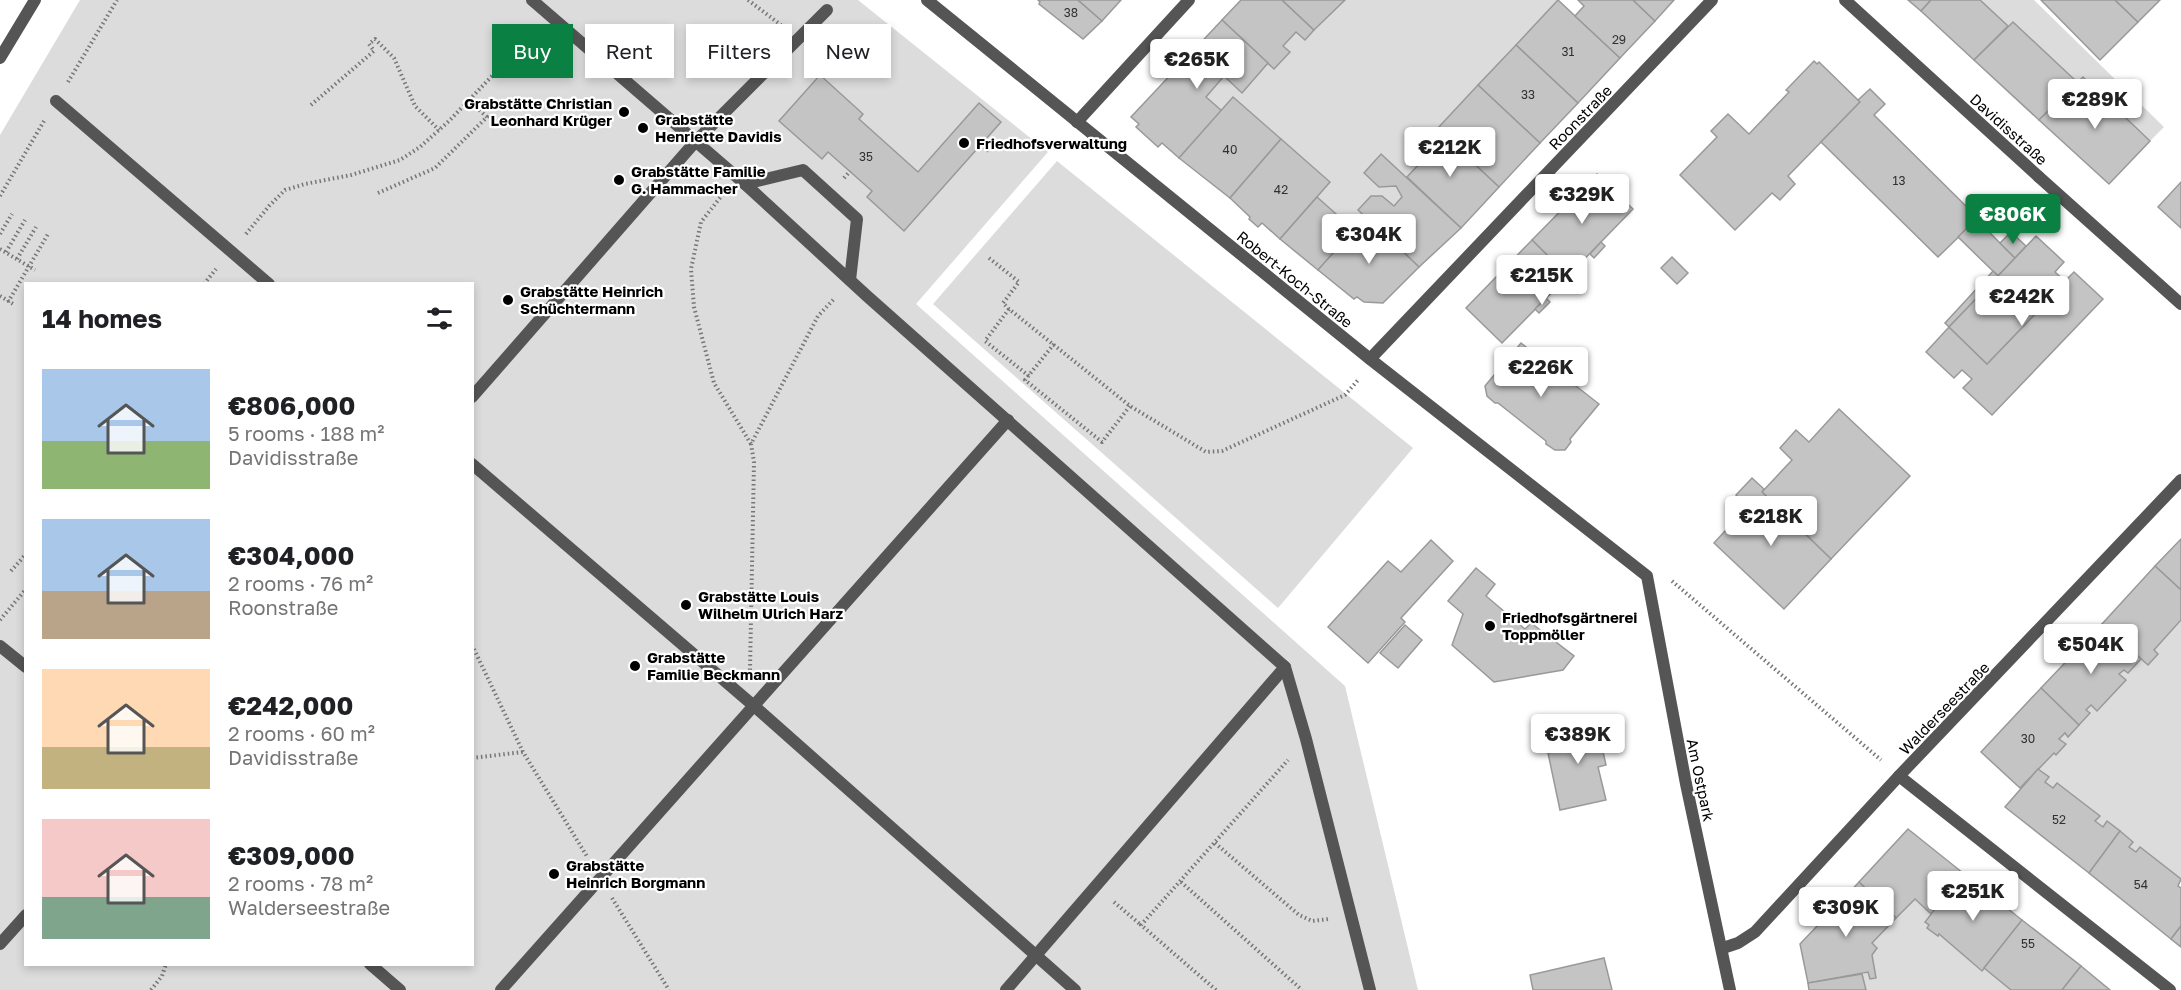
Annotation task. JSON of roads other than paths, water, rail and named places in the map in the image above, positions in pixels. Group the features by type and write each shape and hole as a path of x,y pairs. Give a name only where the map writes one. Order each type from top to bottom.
{"street":[{"path":"0,58 35,0"},
{"path":"532,0 746,184 850,280 1285,667 1306,739 1370,990"},
{"name":"Robert-Koch-Straße","path":"927,0 1370,359 1647,576"},
{"path":"1077,122 1189,0"},
{"name":"Roonstraße","path":"1370,359 1712,0"},
{"name":"Davidisstraße","path":"1845,0 2181,304"},
{"path":"474,395 695,142 827,10"},
{"path":"56,101 267,282"},
{"path":"746,184 803,170 857,219 850,280"},
{"path":"501,990 1008,420"},
{"path":"474,466 754,706 1037,956 1071,989"},
{"name":"Walderseestraße","path":"1723,948 1738,943 1755,932 2181,480"},
{"name":"Am Ostpark","path":"1647,576 1686,784 1723,948 1730,990"},
{"path":"0,645 24,665"},
{"path":"1006,990 1285,667"},
{"path":"1899,777 2170,990"},
{"path":"0,944 24,917"},
{"path":"372,966 400,990"}],"place":[{"name":"Grabstätte Christian Leonhard Krüger","path":"624,112"},
{"name":"Grabstätte Henriette Davidis","path":"643,128"},
{"name":"Friedhofsverwaltung","path":"964,143"},
{"name":"Grabstätte Familie G. Hammacher","path":"619,180"},
{"name":"Grabstätte Heinrich Schüchtermann","path":"508,300"},
{"name":"Grabstätte Louis Wilhelm Ulrich Harz","path":"686,605"},
{"name":"Friedhofsgärtnerei Toppmöller","path":"1490,626"},
{"name":"Grabstätte Familie Beckmann","path":"635,666"},
{"name":"Grabstätte Heinrich Borgmann","path":"554,874"}]}
